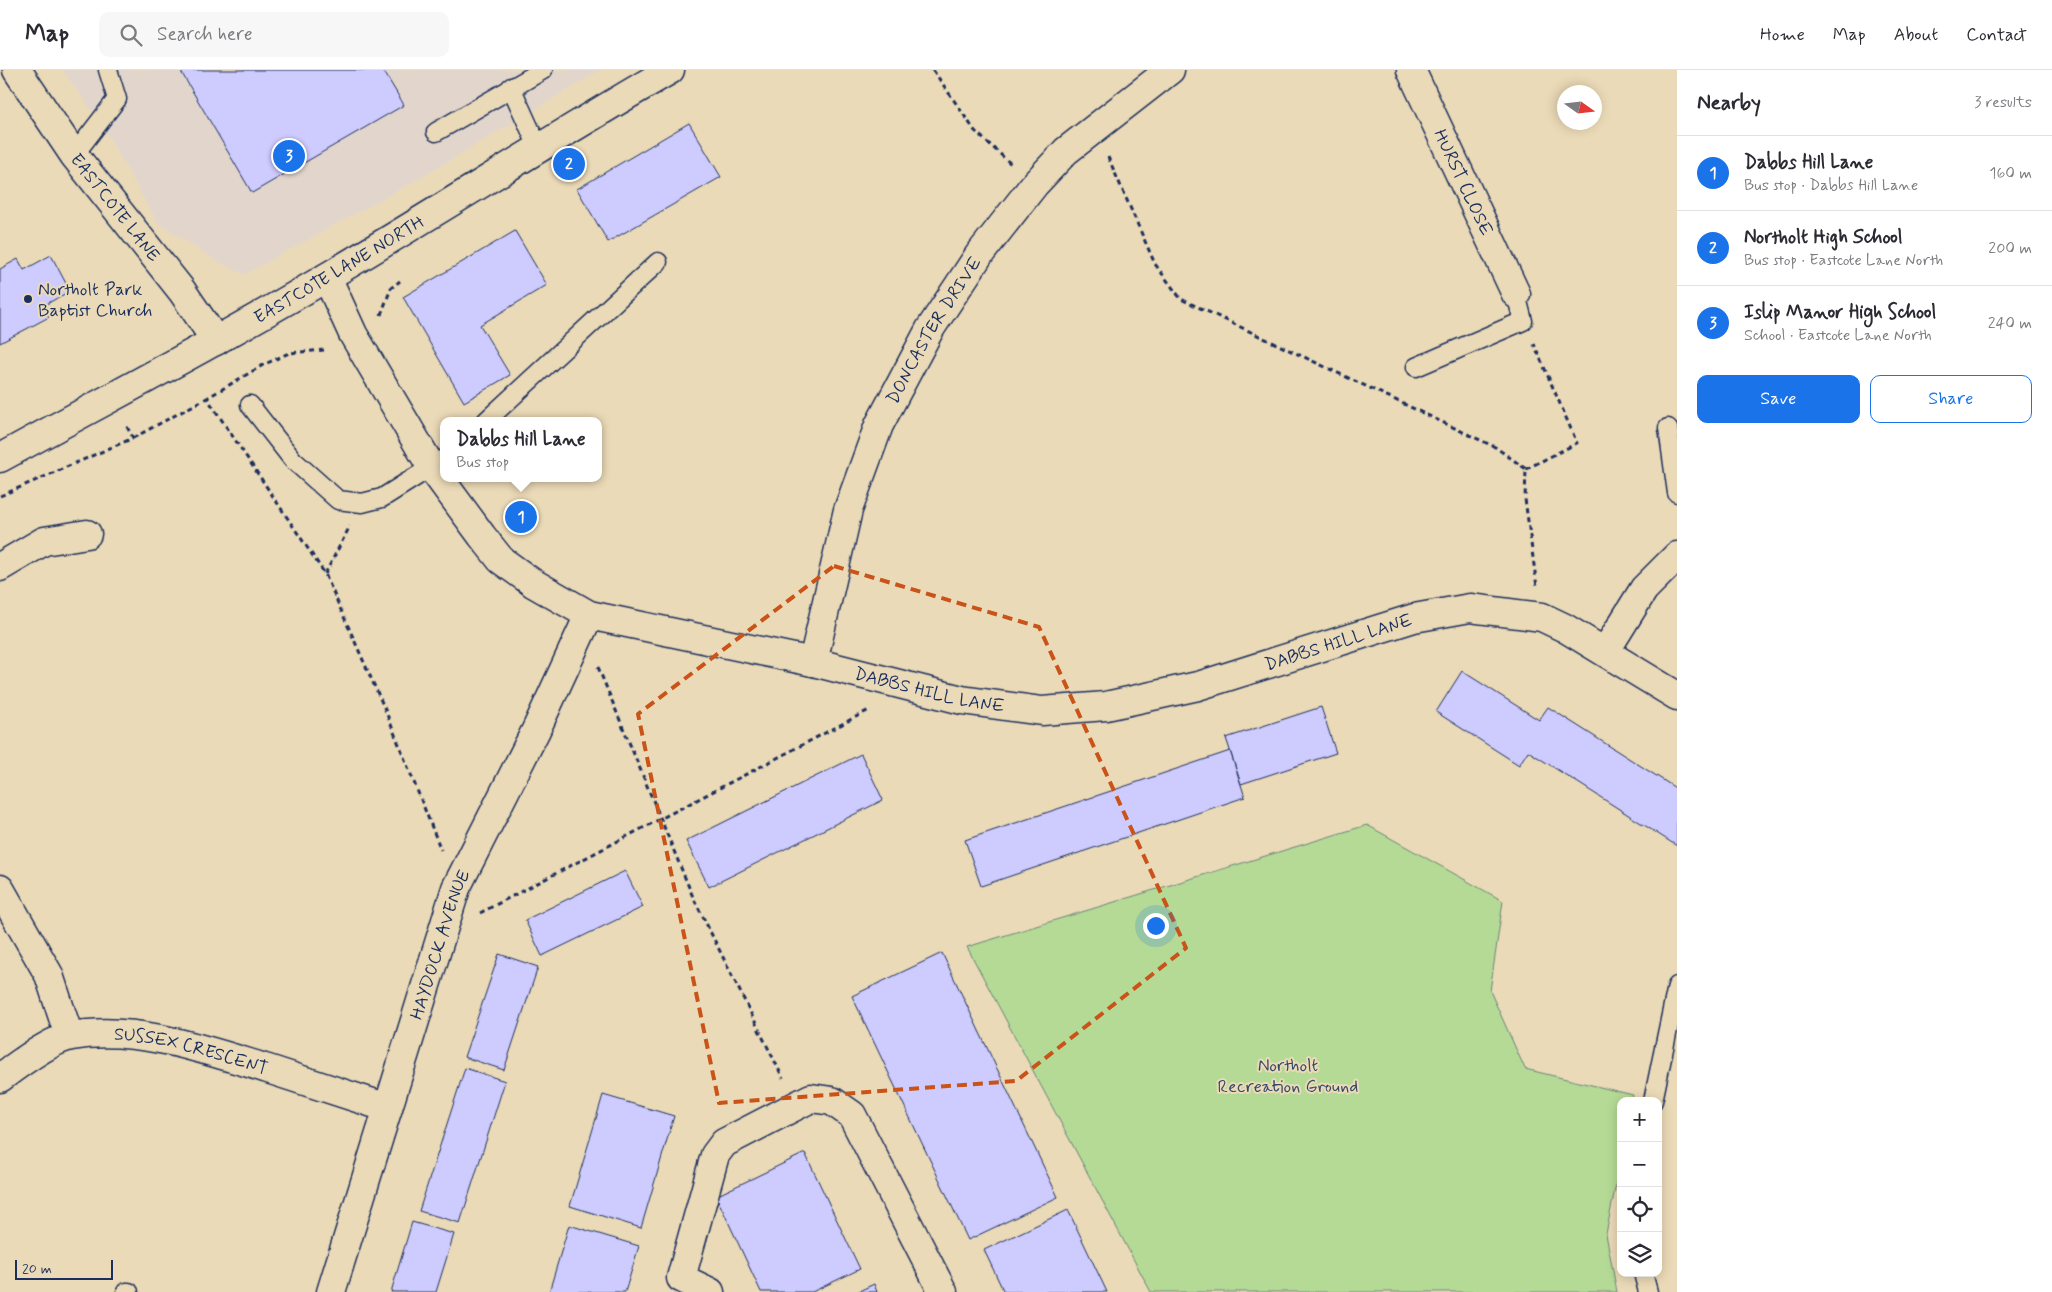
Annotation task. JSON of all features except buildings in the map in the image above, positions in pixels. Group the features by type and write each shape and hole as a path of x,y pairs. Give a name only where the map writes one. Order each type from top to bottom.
{"street":[{"name":"EASTCOTE LANE","path":"17,70 74,155 182,291 216,341"},
{"name":"EASTCOTE LANE NORTH","path":"0,458 216,341 327,277 538,147 670,70"},
{"name":"DONCASTER DRIVE","path":"812,662 848,510 880,425 930,329 979,255 1034,185 1066,151 1170,70"},
{"name":"HURST CLOSE","path":"1411,70 1516,294"},
{"name":"DABBS HILL LANE","path":"327,277 353,334 438,463"},
{"name":"DABBS HILL LANE","path":"450,482 501,560 532,582 588,615 812,662 894,681 962,700 1042,711 1106,706 1198,686 1414,618 1470,608 1542,617 1565,628 1677,696"},
{"path":"0,567 44,541 87,534"},
{"path":"1605,652 1644,589 1677,556"},
{"name":"HAYDOCK AVENUE","path":"331,1292 453,896 536,730 588,615"},
{"path":"0,889 49,975 69,1036"},
{"name":"SUSSEX CRESCENT","path":"0,1078 24,1060 69,1036 113,1033 147,1037 223,1055 388,1108"},
{"path":"710,1292 681,1278 715,1155 724,1143 811,1098 832,1101 852,1115 943,1292"}],"lane":[{"path":"74,155 118,99 108,70"},
{"path":"436,132 543,70"},
{"path":"511,87 538,147"},
{"path":"490,417 658,262"},
{"path":"1416,367 1523,321 1516,294"},
{"path":"250,405 293,460 338,500 362,504 382,498 438,463"},
{"path":"1668,428 1677,493"},
{"path":"1654,1097 1677,986"}],"path":[{"path":"933,70 975,131 1034,185"},
{"path":"1096,127 1155,264 1181,299 1495,447 1526,469"},
{"path":"381,315 391,288 400,281"},
{"path":"1523,321 1577,443 1526,469"},
{"path":"0,496 133,438 263,365 289,353 324,350"},
{"path":"207,398 325,574 386,712 453,896 482,913 890,698 894,681"},
{"path":"129,430 133,438"},
{"path":"1526,469 1525,499 1542,617"},
{"path":"325,574 362,504"},
{"path":"596,662 659,819 693,897 797,1106"}],"highlighted area":[{"path":"834,566 1039,627 1186,948 1016,1081 719,1103 638,714"}],"shaded area":[{"path":"62,70 601,70 424,176 244,275 213,259 157,222 100,122"}],"green space":[{"name":"Northolt Recreation Ground","path":"1367,825 1503,901 1490,991 1525,1069 1633,1095 1633,1097 1617,1097 1617,1179 1606,1234 1617,1292 1151,1292 967,947"}],"place":[{"name":"Islip Manor High School","path":"289,156"},
{"name":"Northolt High School","path":"569,164"},
{"name":"Northolt Park Baptist Church","path":"28,299"},
{"name":"Dabbs Hill Lane","path":"521,517"}]}
